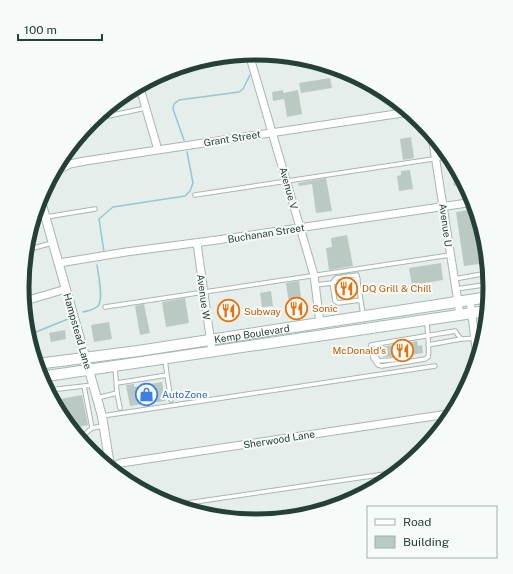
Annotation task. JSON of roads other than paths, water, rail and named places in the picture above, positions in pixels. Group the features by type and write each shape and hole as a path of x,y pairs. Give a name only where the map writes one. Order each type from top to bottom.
{"main road":[{"name":"Kemp Boulevard","path":"42,363 86,359 484,298"},
{"name":"Kemp Boulevard","path":"47,376 483,311"},
{"path":"320,323 322,335"}],"street":[{"name":"Avenue V","path":"251,60 314,275 320,323"},
{"path":"141,91 158,150"},
{"name":"Grant Street","path":"62,168 70,164 403,113"},
{"name":"Avenue U","path":"433,144 460,315"},
{"name":"Buchanan Street","path":"59,263 468,203"},
{"name":"Hampstead Lane","path":"43,209 94,385 102,416 109,460"},
{"name":"Avenue W","path":"197,243 212,351"},
{"path":"29,300 66,288"},
{"path":"470,300 478,338"},
{"name":"Sherwood Lane","path":"115,465 445,414"}],"lane":[{"path":"105,117 146,108"},
{"path":"195,195 443,158"},
{"path":"45,217 95,209"},
{"path":"32,248 53,242"},
{"path":"105,307 450,255"},
{"path":"454,279 484,274"},
{"path":"315,285 332,283 336,278 357,275 363,316"},
{"path":"332,283 335,301 338,303 361,300"},
{"path":"456,289 484,285"},
{"path":"427,320 427,336 429,353 428,357 425,359 408,362 382,366 378,365 373,358 372,345 427,336 455,332 461,339"},
{"path":"428,345 461,339 478,338"},
{"path":"165,358 172,400"},
{"path":"115,366 117,394 120,408"},
{"path":"102,416 435,366"},
{"path":"117,382 167,375"},
{"path":"53,390 94,385"},
{"path":"84,386 92,428"},
{"path":"97,398 117,394"},
{"path":"83,434 92,428 104,426"},
{"path":"186,503 386,474"}],"waterway":[{"path":"184,140 173,109 174,104 179,100 239,92 243,89 250,75"},
{"path":"104,252 99,219 113,207 185,196 190,191 193,183 187,152"},
{"path":"83,312 95,308 100,303 101,292 97,265"},
{"path":"34,333 68,319"}],"place":[{"name":"DQ Grill & Chill","path":"346,288"},
{"name":"Sonic","path":"296,308"},
{"name":"Subway","path":"229,311"},
{"name":"McDonald's","path":"402,350"},
{"name":"AutoZone","path":"146,394"}]}
